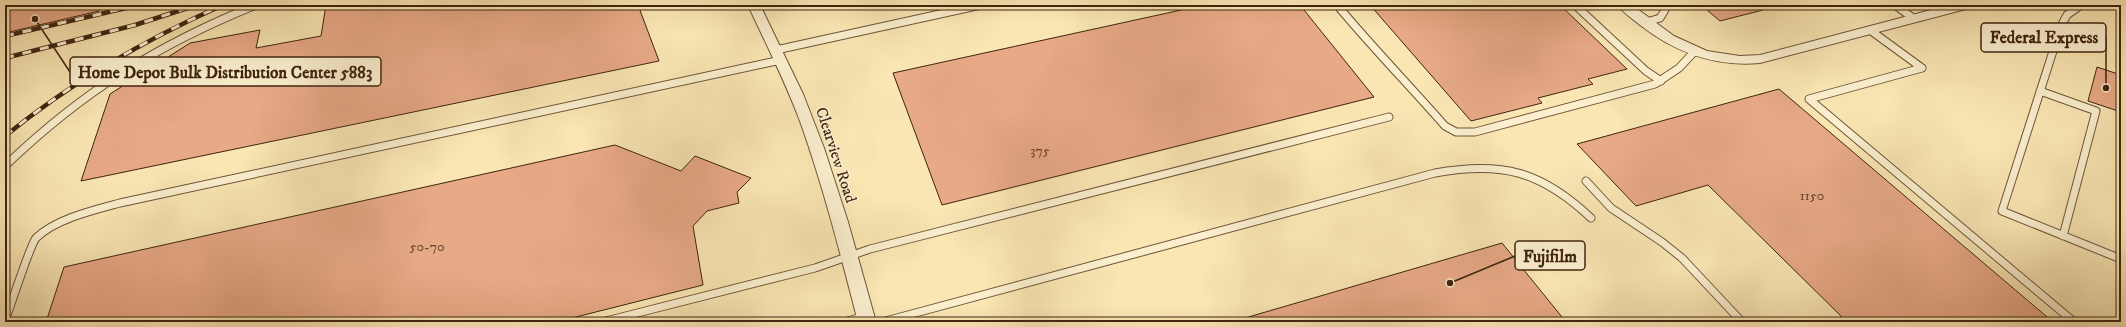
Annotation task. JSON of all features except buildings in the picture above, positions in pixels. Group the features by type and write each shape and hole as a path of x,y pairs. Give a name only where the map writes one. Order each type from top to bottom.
{"street":[{"name":"Clearview Road","path":"754,5 778,55 815,142 867,319"},
{"path":"1624,5 1643,23 1667,40 1694,52 1723,59 1753,60 1870,30 1954,6"}],"lane":[{"path":"5,166 49,123 120,72 178,39 256,5"},
{"path":"5,320 35,239 49,229 96,209 724,74 844,34 981,5"},
{"path":"1337,5 1375,51 1395,69 1440,122 1456,132 1475,132 1640,89 1661,81 1679,68 1694,52"},
{"path":"1575,5 1641,66 1661,81"},
{"path":"1643,23 1660,18 1668,5"},
{"path":"1895,5 1914,18"},
{"path":"2081,5 2063,20 2002,211 2121,259"},
{"path":"1870,30 1922,68 1809,99 2074,322"},
{"path":"2040,91 2096,111 2063,236"},
{"path":"602,322 815,268 870,248 1389,117"},
{"path":"882,322 1435,173 1463,168 1492,167 1530,175 1563,193 1591,218"},
{"path":"1586,181 1611,208 1657,238 1682,258 1742,322"},
{"path":"844,322 867,319"}],"railway":[{"path":"5,36 139,5"},
{"path":"5,58 135,25 197,5"},
{"path":"5,136 30,116 110,63 194,18 223,5"}],"place":[{"name":"Home Depot Bulk Distribution Center 5883","path":"35,19"},
{"name":"Federal Express","path":"2106,88"},
{"name":"Fujifilm","path":"1450,283"}]}
